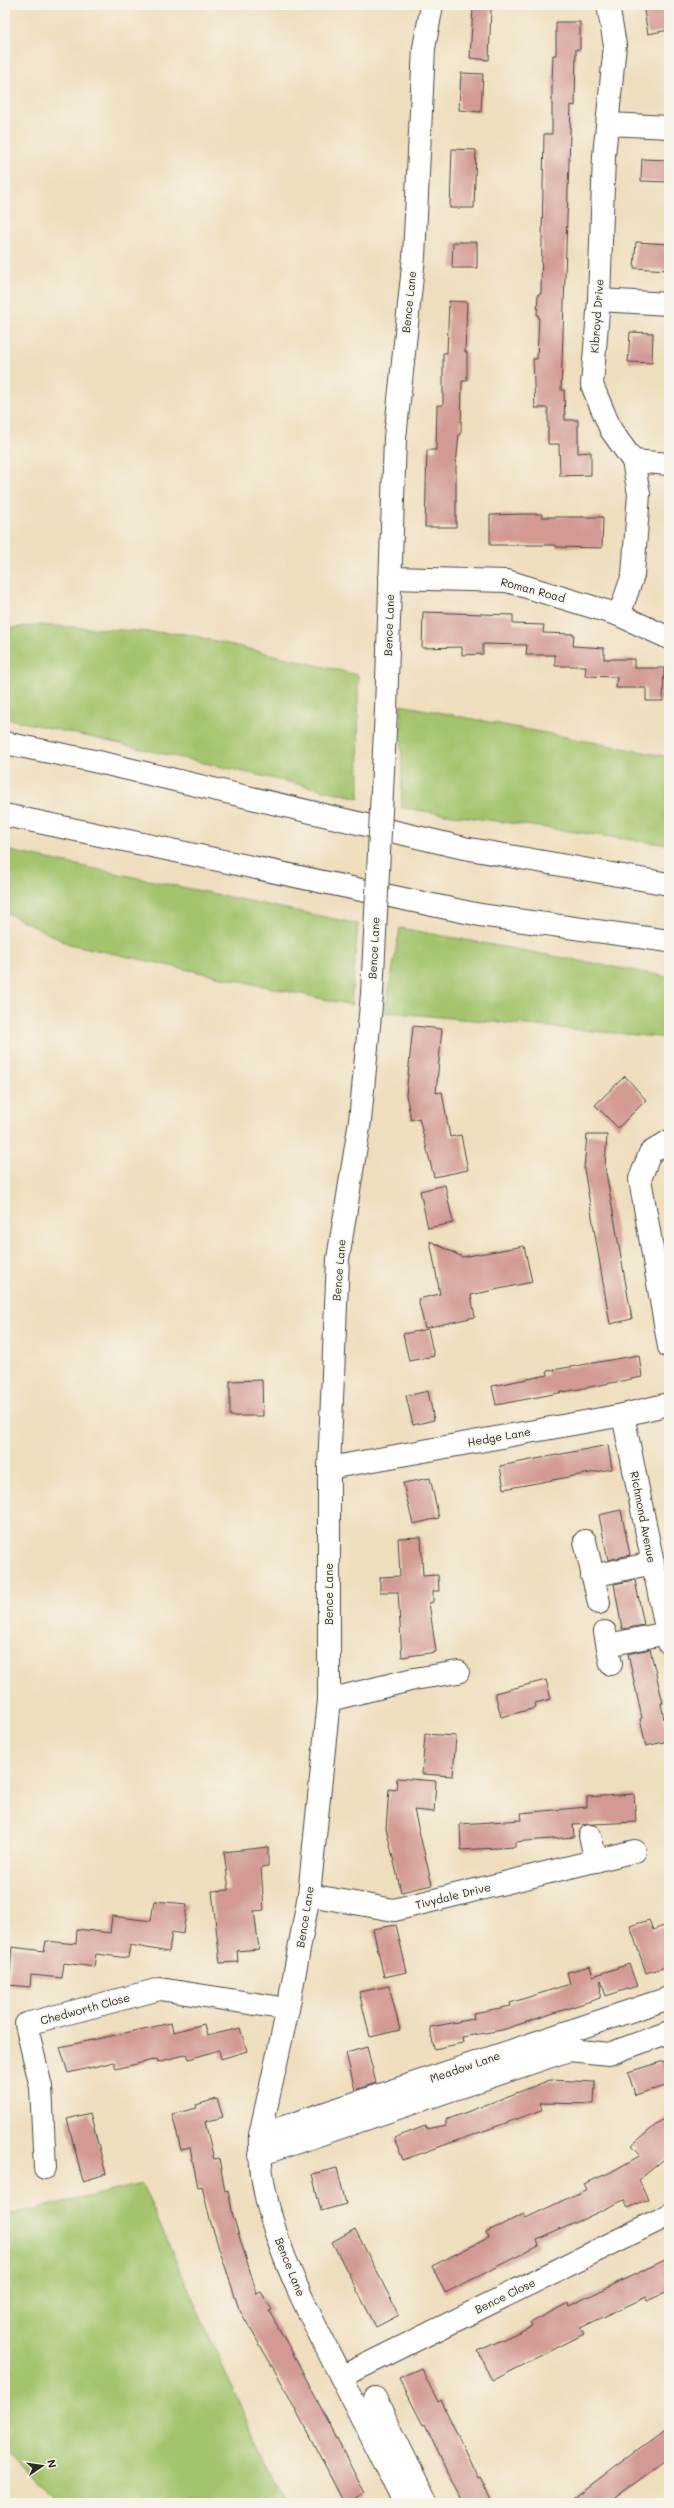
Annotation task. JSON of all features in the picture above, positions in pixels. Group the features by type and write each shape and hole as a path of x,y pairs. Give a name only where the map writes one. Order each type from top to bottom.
{"main road":[{"name":"Bence Lane","path":"404,2503 341,2377 283,2254 268,2199 260,2145 288,2009 309,1895 329,1700 329,1468 338,1259 360,1122 372,994 386,710 395,438 414,257 424,48 432,5"},
{"name":"Kibroyd Drive","path":"608,5 615,45 609,124 604,156 599,300 592,384 611,430 633,461 639,494 633,575 619,615"},
{"path":"609,124 669,127"},
{"path":"599,300 669,304"},
{"path":"633,461 669,464"},
{"name":"Roman Road","path":"390,578 506,581 619,615 669,638"},
{"path":"5,743 94,761 464,848 669,884"},
{"path":"5,814 480,915 669,941"},
{"path":"669,1141 650,1154 640,1179 669,1347"},
{"name":"Hedge Lane","path":"329,1468 623,1415 669,1404"},
{"name":"Richmond Avenue","path":"623,1415 668,1638"},
{"path":"585,1541 599,1603"},
{"path":"592,1576 653,1563"},
{"path":"608,1647 668,1638"},
{"path":"329,1700 414,1679 458,1672"},
{"path":"590,1836 596,1861"},
{"name":"Tivydale Drive","path":"309,1895 394,1910 635,1851"},
{"name":"Chedworth Close","path":"45,2168 40,2087 26,2024 160,1989 288,2009"},
{"name":"Meadow Lane","path":"260,2145 669,1998"},
{"name":"Meadow Lane","path":"260,2145 570,2050 609,2054 669,2032"},
{"name":"Bence Close","path":"341,2377 669,2215"},
{"path":"375,2398 427,2503"}],"green space":[{"path":"38,625 186,634 358,675 359,798 5,718 5,629"},
{"path":"401,705 669,757 669,845 402,808"},
{"path":"5,850 358,924 351,1005 69,944 5,912"},
{"path":"400,928 669,977 669,1038 385,1012"},
{"path":"142,2184 283,2503 56,2503 5,2450 5,2216"}],"building":[{"path":"643,5 667,5 669,30 648,34"},
{"path":"473,7 491,9 489,60 470,58"},
{"path":"556,22 580,22 580,49 576,49 575,106 571,105 561,390 564,390 565,420 578,420 578,453 591,452 591,475 560,476 559,444 548,444 548,408 535,408 533,359 537,359 539,316 537,316 538,294 541,294 544,134 552,134 553,55 556,55"},
{"path":"461,73 483,74 481,112 459,110"},
{"path":"452,149 476,150 474,208 450,208"},
{"path":"642,159 669,160 669,182 641,181"},
{"path":"453,242 477,242 477,268 452,268"},
{"path":"636,242 669,244 669,270 634,268"},
{"path":"449,301 467,302 465,352 467,352 467,381 462,381 461,433 459,434 456,465 456,527 425,527 427,450 436,450 437,405 443,405 443,353 447,353"},
{"path":"630,332 653,333 652,363 628,362"},
{"path":"542,514 542,517 603,517 602,548 556,547 556,545 490,545 490,515"},
{"path":"423,612 513,615 513,624 544,625 543,633 574,634 573,646 604,648 604,659 634,659 634,668 664,668 663,701 646,701 646,688 616,688 617,677 585,676 586,666 555,666 555,655 526,655 527,645 483,644 483,654 462,655 462,647 422,648"},
{"path":"413,1026 442,1029 436,1093 442,1092 450,1137 461,1135 468,1170 434,1177 419,1118 411,1120 406,1095"},
{"path":"625,1076 646,1100 618,1128 595,1105"},
{"path":"587,1135 607,1135 605,1167 632,1319 610,1324 584,1169"},
{"path":"445,1185 453,1223 428,1228 420,1191"},
{"path":"430,1241 462,1257 524,1246 532,1282 471,1295 475,1317 425,1328 418,1299 440,1294"},
{"path":"428,1329 434,1356 409,1361 403,1334"},
{"path":"639,1355 642,1377 496,1405 492,1386 548,1375 547,1371"},
{"path":"262,1380 263,1416 230,1416 230,1381"},
{"path":"428,1391 434,1420 413,1425 406,1396"},
{"path":"608,1445 612,1469 504,1489 500,1466"},
{"path":"430,1478 439,1518 413,1524 403,1483"},
{"path":"621,1510 630,1555 608,1560 599,1515"},
{"path":"421,1537 423,1576 438,1575 439,1591 433,1591 433,1602 429,1603 436,1652 402,1657 398,1592 380,1592 380,1577 400,1576 398,1538"},
{"path":"635,1580 644,1625 622,1629 614,1584"},
{"path":"650,1649 663,1703 661,1703 668,1741 646,1746 640,1719 642,1718 628,1654"},
{"path":"546,1680 551,1699 535,1703 536,1708 501,1717 495,1693"},
{"path":"425,1734 456,1736 453,1776 422,1774"},
{"path":"397,1778 436,1781 434,1812 414,1810 432,1885 401,1892 386,1828 389,1789 396,1790"},
{"path":"634,1794 636,1822 573,1825 574,1837 515,1842 515,1847 461,1850 460,1824 522,1820 521,1813 587,1807 587,1797"},
{"path":"268,1847 268,1866 261,1867 264,1910 254,1911 259,1949 237,1951 238,1962 220,1963 212,1891 229,1890 224,1852"},
{"path":"154,1901 187,1904 183,1934 172,1932 169,1952 130,1945 128,1958 96,1954 94,1967 64,1963 62,1978 31,1975 30,1987 9,1985 12,1947 44,1951 46,1941 76,1944 77,1929 110,1933 112,1916 151,1921"},
{"path":"649,1920 653,1930 669,1924 669,1966 646,1973 630,1926"},
{"path":"396,1925 407,1972 384,1977 373,1929"},
{"path":"629,1964 637,1986 606,1996 601,1980 600,1998 502,2030 462,2037 463,2043 434,2049 430,2027 474,2019 473,2013 511,2006 510,2003 570,1984 567,1972 590,1966 593,1976"},
{"path":"389,1986 400,2030 370,2037 359,1992"},
{"path":"171,2023 173,2032 204,2024 207,2036 240,2028 247,2051 221,2059 219,2050 189,2059 187,2054 158,2062 157,2059 116,2069 114,2062 68,2073 60,2047"},
{"path":"367,2047 376,2083 355,2090 346,2053"},
{"path":"664,2061 669,2085 635,2095 628,2072"},
{"path":"550,2080 595,2082 594,2104 540,2103 542,2110 403,2160 394,2138 425,2126 426,2129 446,2125 446,2120"},
{"path":"217,2099 223,2117 205,2122 214,2159 219,2158 225,2191 228,2190 233,2216 257,2294 261,2292 272,2310 269,2311 296,2359 365,2494 347,2503 344,2503 283,2385 239,2309 210,2220 202,2186 198,2187 190,2148 181,2150 172,2114 197,2108 196,2105"},
{"path":"90,2113 106,2174 83,2181 67,2119"},
{"path":"669,2114 669,2155 639,2180 648,2199 628,2208 624,2200 537,2240 539,2246 445,2293 432,2266 488,2238 486,2232 524,2214 526,2218 587,2189 584,2184 611,2172 641,2155 632,2145"},
{"path":"337,2168 346,2204 321,2211 312,2174"},
{"path":"355,2229 399,2315 376,2327 332,2242"},
{"path":"669,2258 669,2291 647,2301 646,2297 580,2328 584,2334 492,2381 478,2351 532,2326 530,2323 568,2303 569,2306"},
{"path":"421,2368 438,2402 441,2400 478,2478 480,2477 493,2503 464,2503 447,2473 425,2424 423,2425 399,2378"},
{"path":"669,2426 669,2458 608,2503 567,2503"}]}
